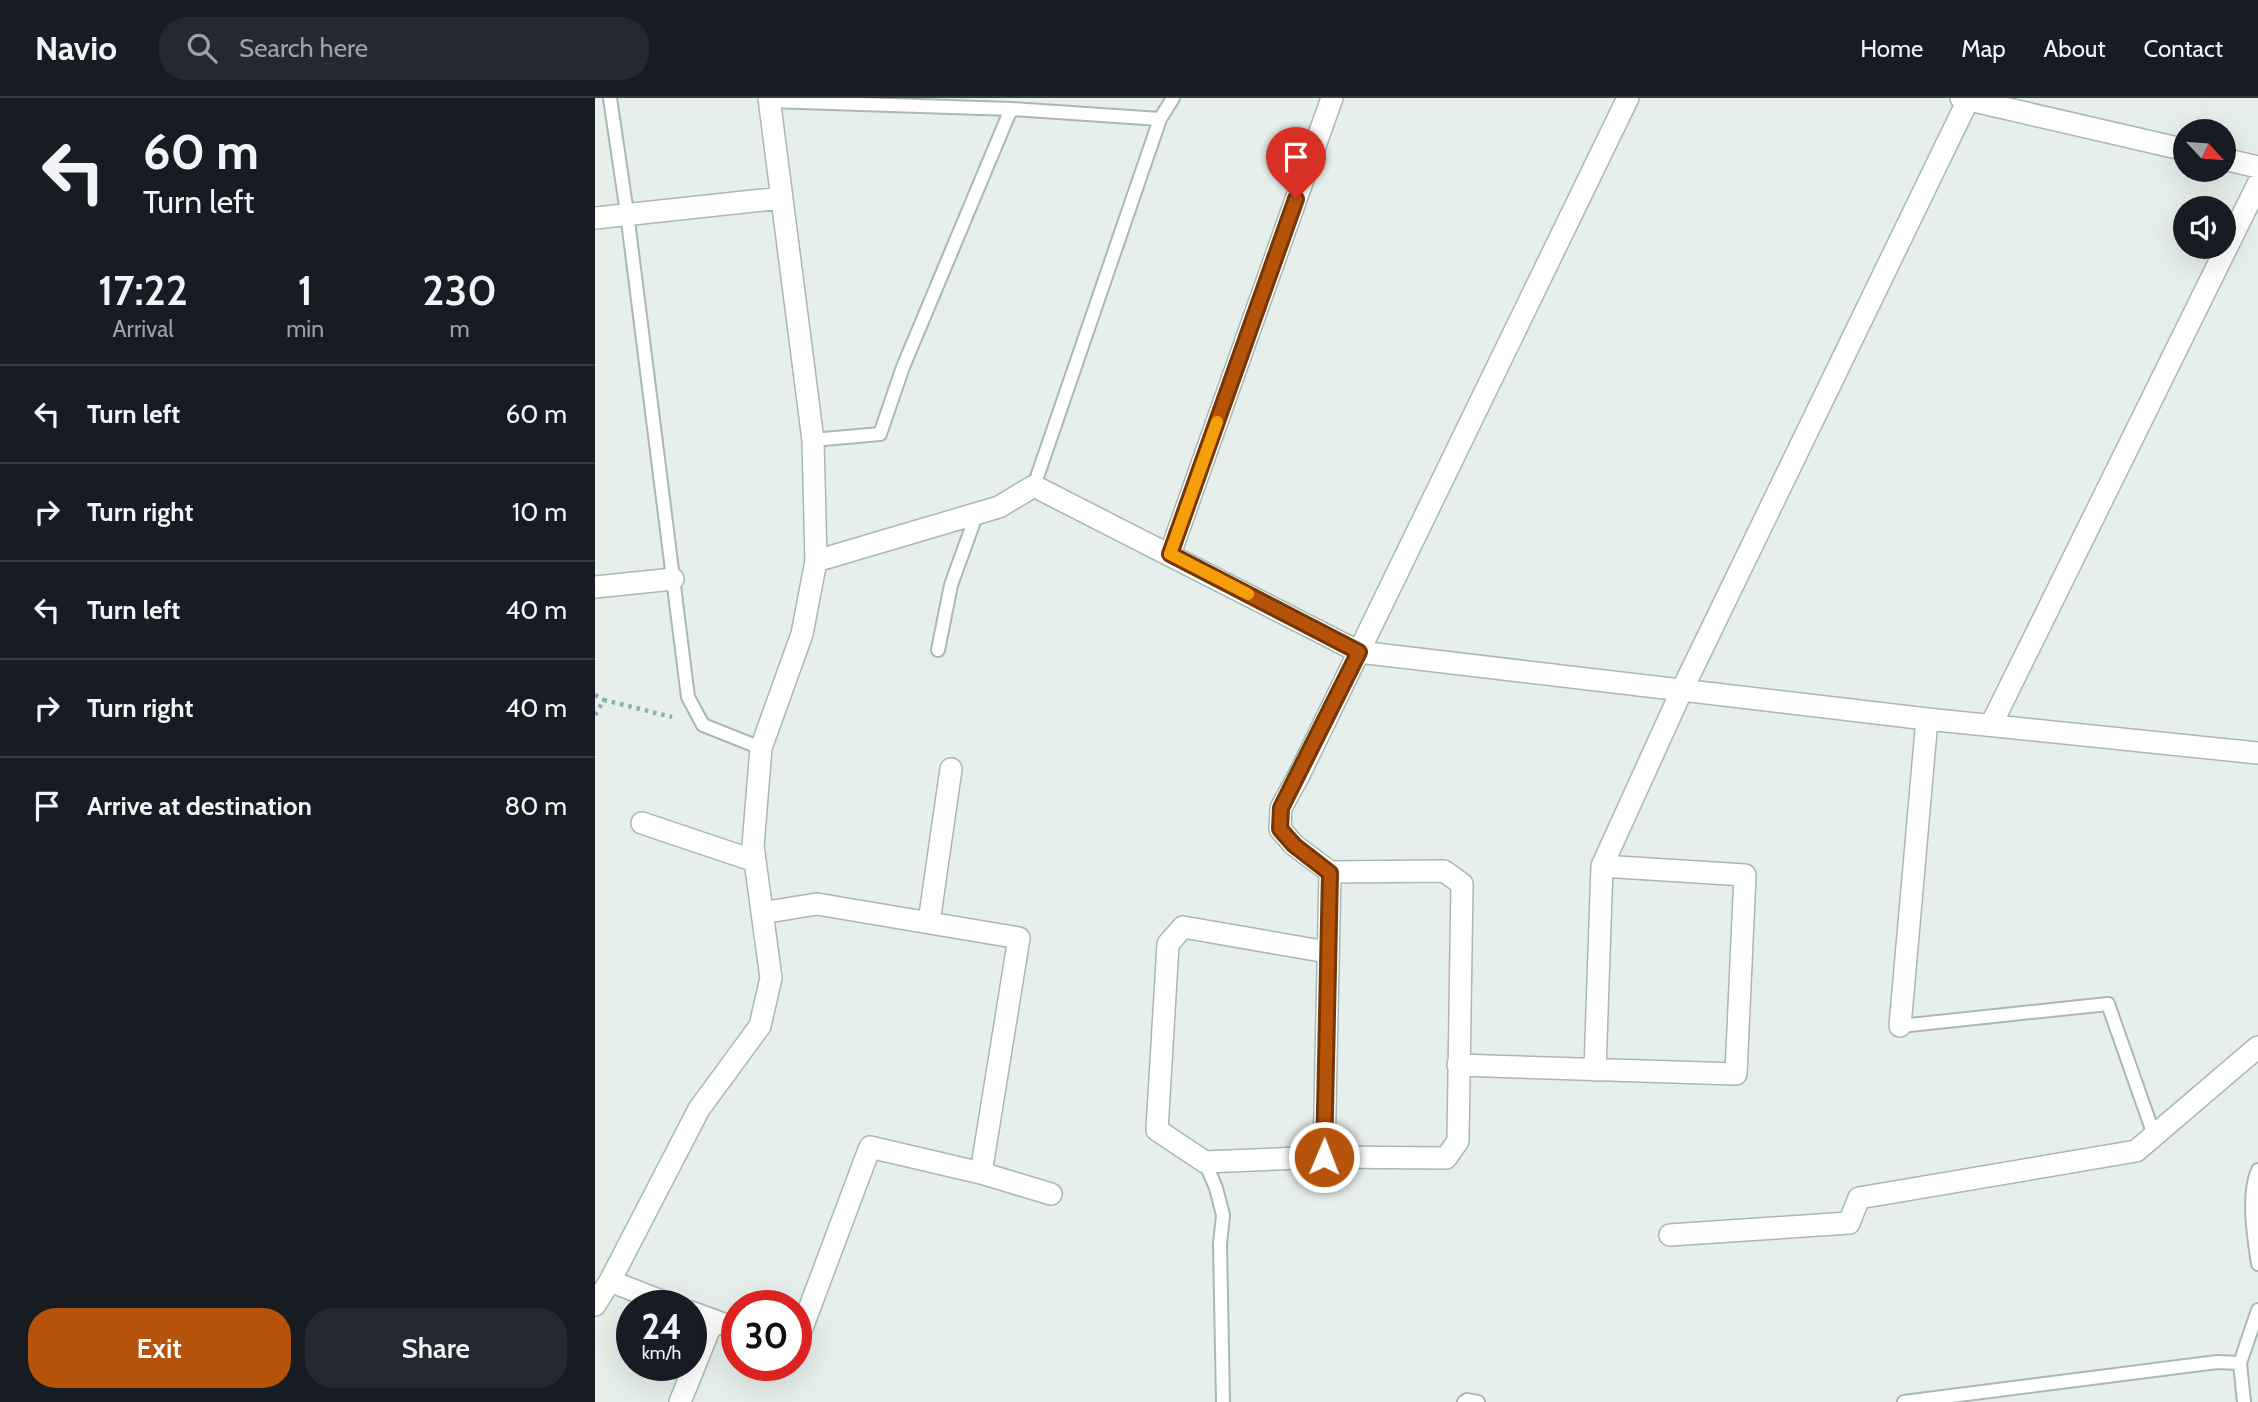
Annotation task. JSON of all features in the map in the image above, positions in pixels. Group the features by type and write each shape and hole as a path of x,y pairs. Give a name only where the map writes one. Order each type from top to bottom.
{"street":[{"path":"1170,554 1332,98"},
{"path":"1327,952 1183,927 1168,944 1157,1130 1205,1162 1324,1157 1446,1158 1458,1141 1462,884 1444,871 1330,873 1294,845 1280,829 1281,808 1628,98"},
{"path":"595,1305 699,1110 760,1026 771,978 753,846 761,748 802,634 816,561 813,440 770,99"},
{"path":"1595,1070 1602,866 1682,690 1966,99 2173,147"},
{"path":"2237,162 2258,167"},
{"path":"1991,725 2258,184"},
{"path":"595,218 782,198"},
{"path":"816,561 999,508 1034,486 1359,652 1927,719 2258,753"},
{"path":"595,587 673,579"},
{"path":"1900,1026 1927,719"},
{"path":"929,922 951,769"},
{"path":"642,823 755,861"},
{"path":"1458,1065 1736,1074 1745,876 1602,866"},
{"path":"1324,1157 1330,873"},
{"path":"762,913 817,904 1019,938 981,1173"},
{"path":"1670,1235 1849,1223 1859,1198 2136,1151 2258,1047"},
{"path":"812,1301 870,1147 981,1173 1051,1194"},
{"path":"610,1281 633,1290"},
{"path":"707,1318 721,1323"},
{"path":"680,1402 713,1320"}],"lane":[{"path":"610,98 688,697 703,725 761,748"},
{"path":"1034,486 1160,119 1173,98"},
{"path":"770,99 1011,109 1160,119"},
{"path":"813,440 880,434 904,367 1011,109"},
{"path":"938,650 951,585 977,513"},
{"path":"1900,1026 2108,1004 2154,1135"},
{"path":"1205,1162 1223,1215 1220,1244 1223,1402"},
{"path":"2258,1170 2254,1180 2254,1236 2258,1264"},
{"path":"2244,1402 2241,1363 2258,1310"},
{"path":"1904,1402 2217,1362 2241,1363"},
{"path":"1464,1402 1478,1402"}],"path":[{"path":"595,695 703,725"},
{"path":"595,715 604,699"}],"slow traffic":[{"path":"1217,422 1170,554 1248,594"}],"route":[{"path":"1296,199 1170,554 1359,652 1281,808 1280,829 1294,845 1330,873 1324,1157"}]}
